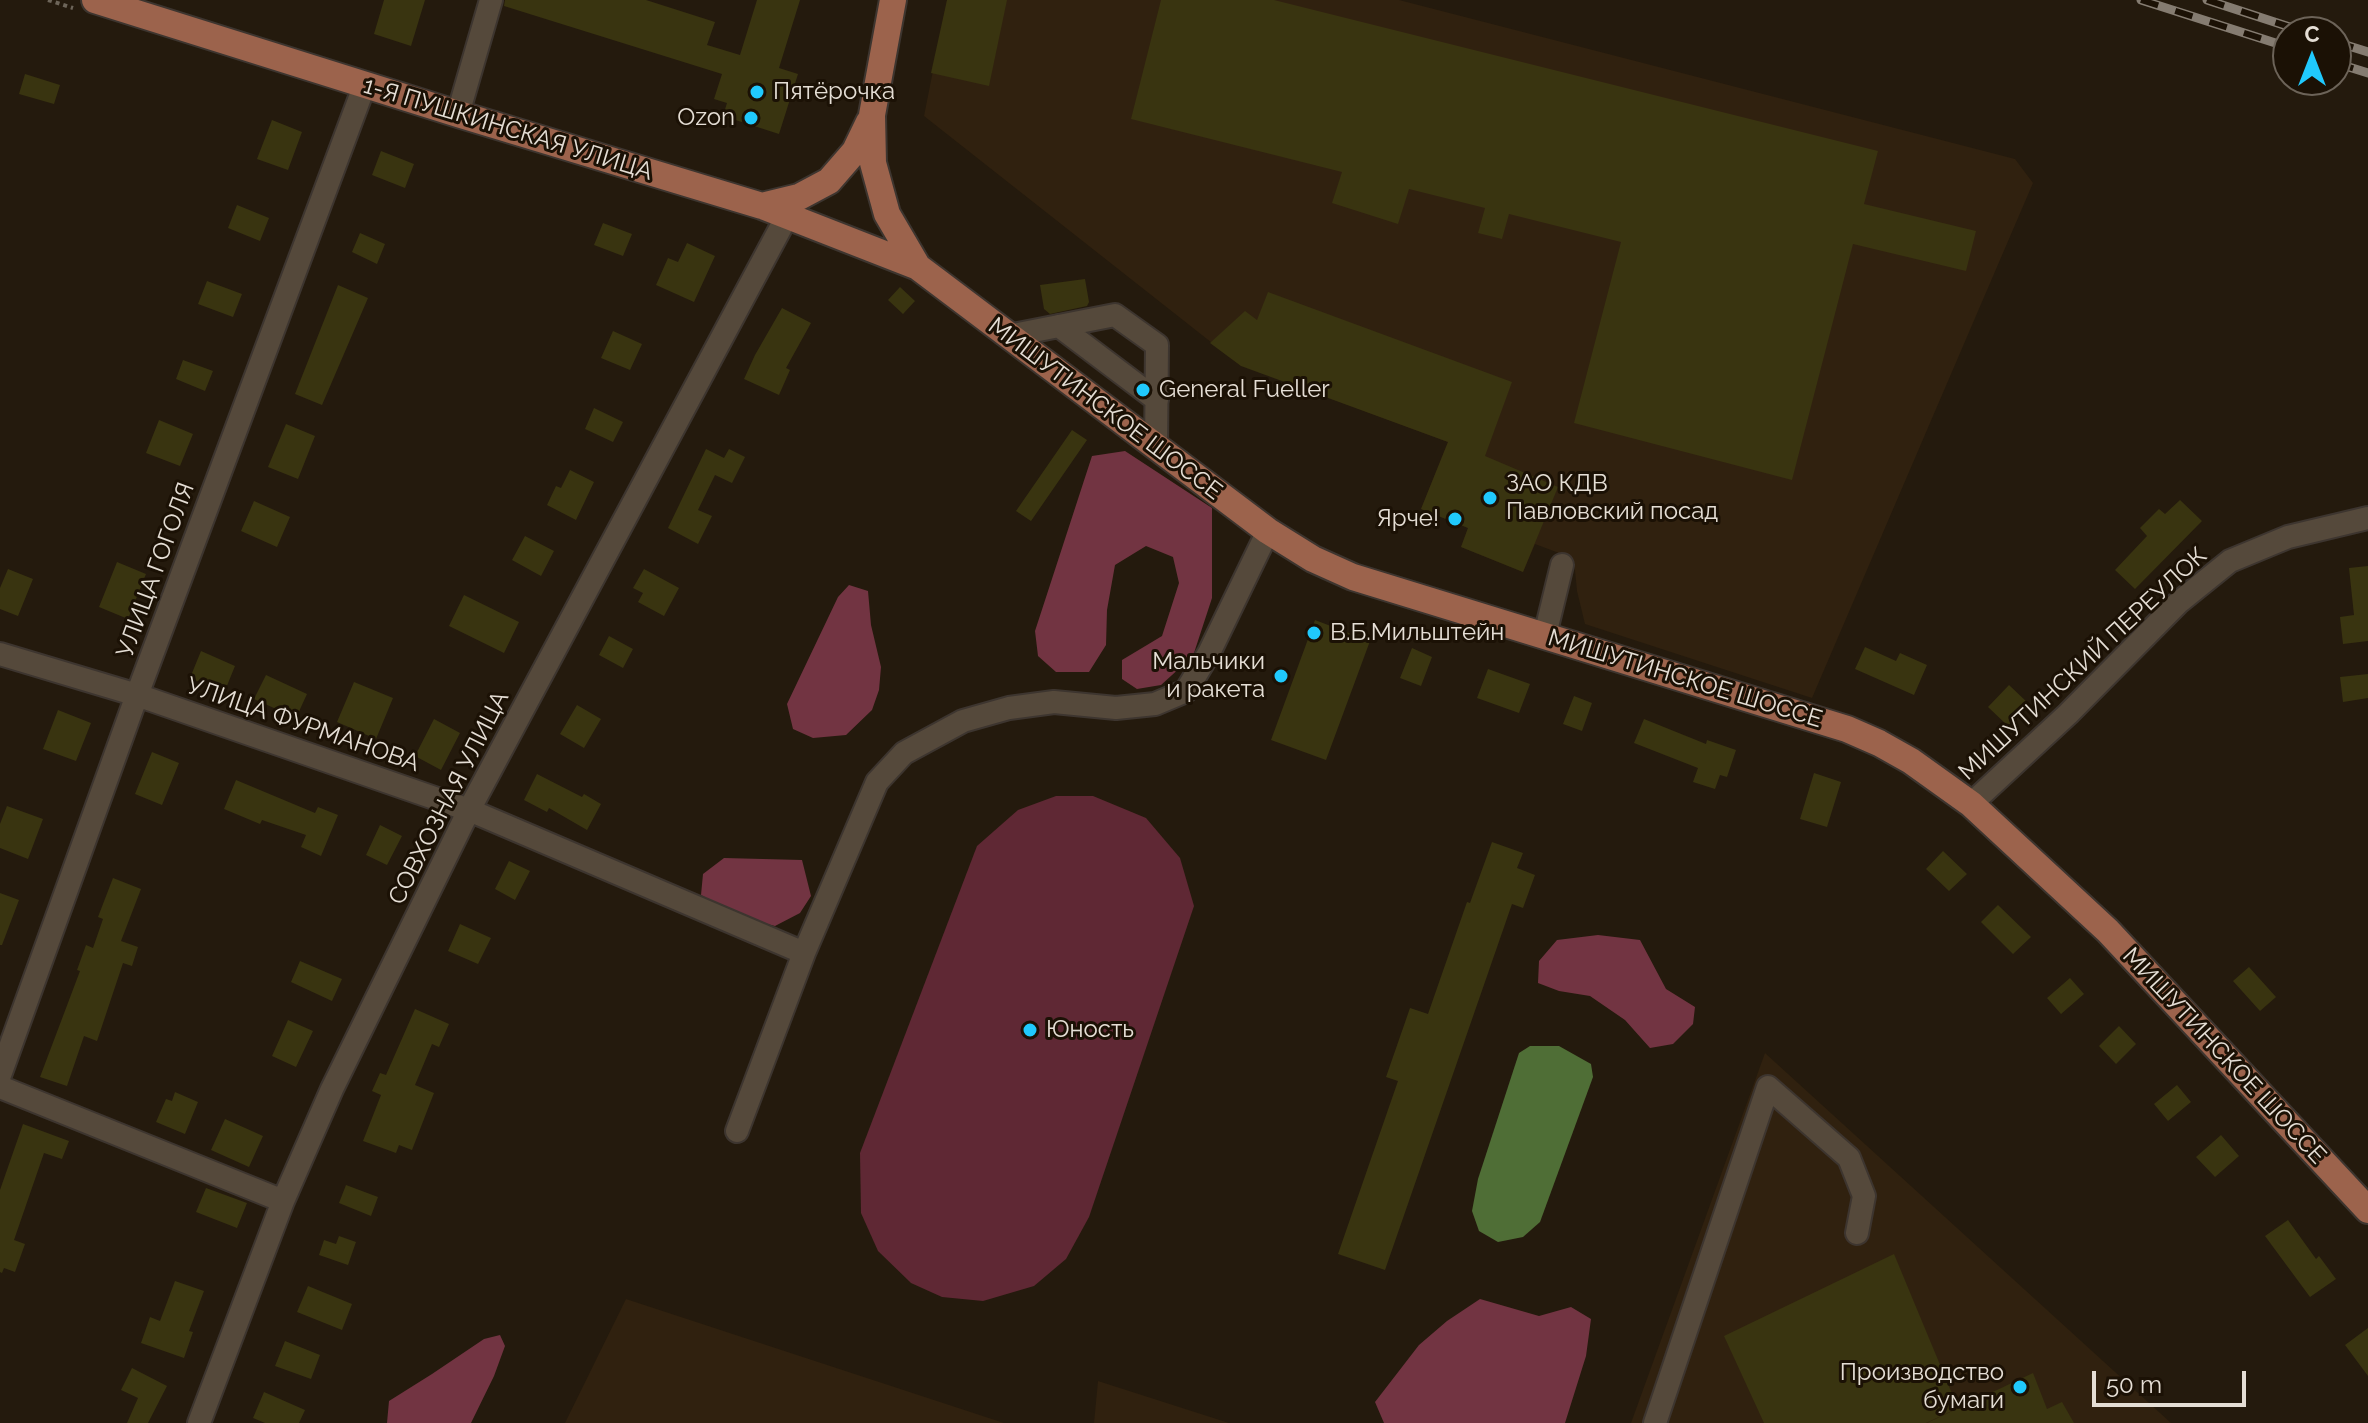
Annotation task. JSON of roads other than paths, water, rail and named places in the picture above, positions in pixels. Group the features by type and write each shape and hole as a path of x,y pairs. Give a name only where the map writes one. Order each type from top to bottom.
{"main road":[{"name":"1-Я ПУШКИНСКАЯ УЛИЦА","path":"95,0 762,206 918,267"},
{"path":"893,0 872,115 873,163 887,214 918,267"},
{"path":"762,206 799,197 829,181 855,151 872,115"},
{"name":"МИШУТИНСКОЕ ШОССЕ","path":"918,267 1268,531 1313,559 1353,577 1847,729 1911,761 1971,804 2108,931 2368,1210"}],"street":[{"path":"458,114 491,0"},
{"name":"УЛИЦА ГОГОЛЯ","path":"0,1075 137,695 365,84"},
{"name":"СОВХОЗНАЯ УЛИЦА","path":"199,1423 283,1201 332,1089 469,810 787,216"},
{"path":"1008,336 1115,315 1157,345 1156,448"},
{"path":"1059,326 1157,400"},
{"name":"МИШУТИНСКИЙ ПЕРЕУЛОК","path":"1971,804 2068,714 2178,603 2230,561 2288,537 2368,518"},
{"path":"737,1131 804,953 877,782 904,753 963,721 1009,708 1054,702 1116,708 1155,704 1186,691 1209,653 1268,531"},
{"path":"1545,635 1562,565"},
{"name":"УЛИЦА ФУРМАНОВА","path":"0,654 137,695 469,810 804,953"},
{"path":"0,1087 283,1201"},
{"path":"1655,1423 1768,1087 1849,1158 1864,1196 1857,1233"}],"railway":[{"path":"2141,0 2272,42"},
{"path":"2207,0 2272,21"},
{"path":"2352,47 2368,52"},
{"path":"2352,68 2368,73"}],"place":[{"name":"Пятёрочка","path":"757,92"},
{"name":"Ozon","path":"751,118"},
{"name":"General Fueller","path":"1143,390"},
{"name":"ЗАО КДВ Павловский посад","path":"1490,498"},
{"name":"Ярче!","path":"1455,519"},
{"name":"В.Б.Мильштейн","path":"1314,633"},
{"name":"Мальчики и ракета","path":"1281,676"},
{"name":"Юность","path":"1030,1030"},
{"name":"Производство бумаги","path":"2020,1387"}]}
